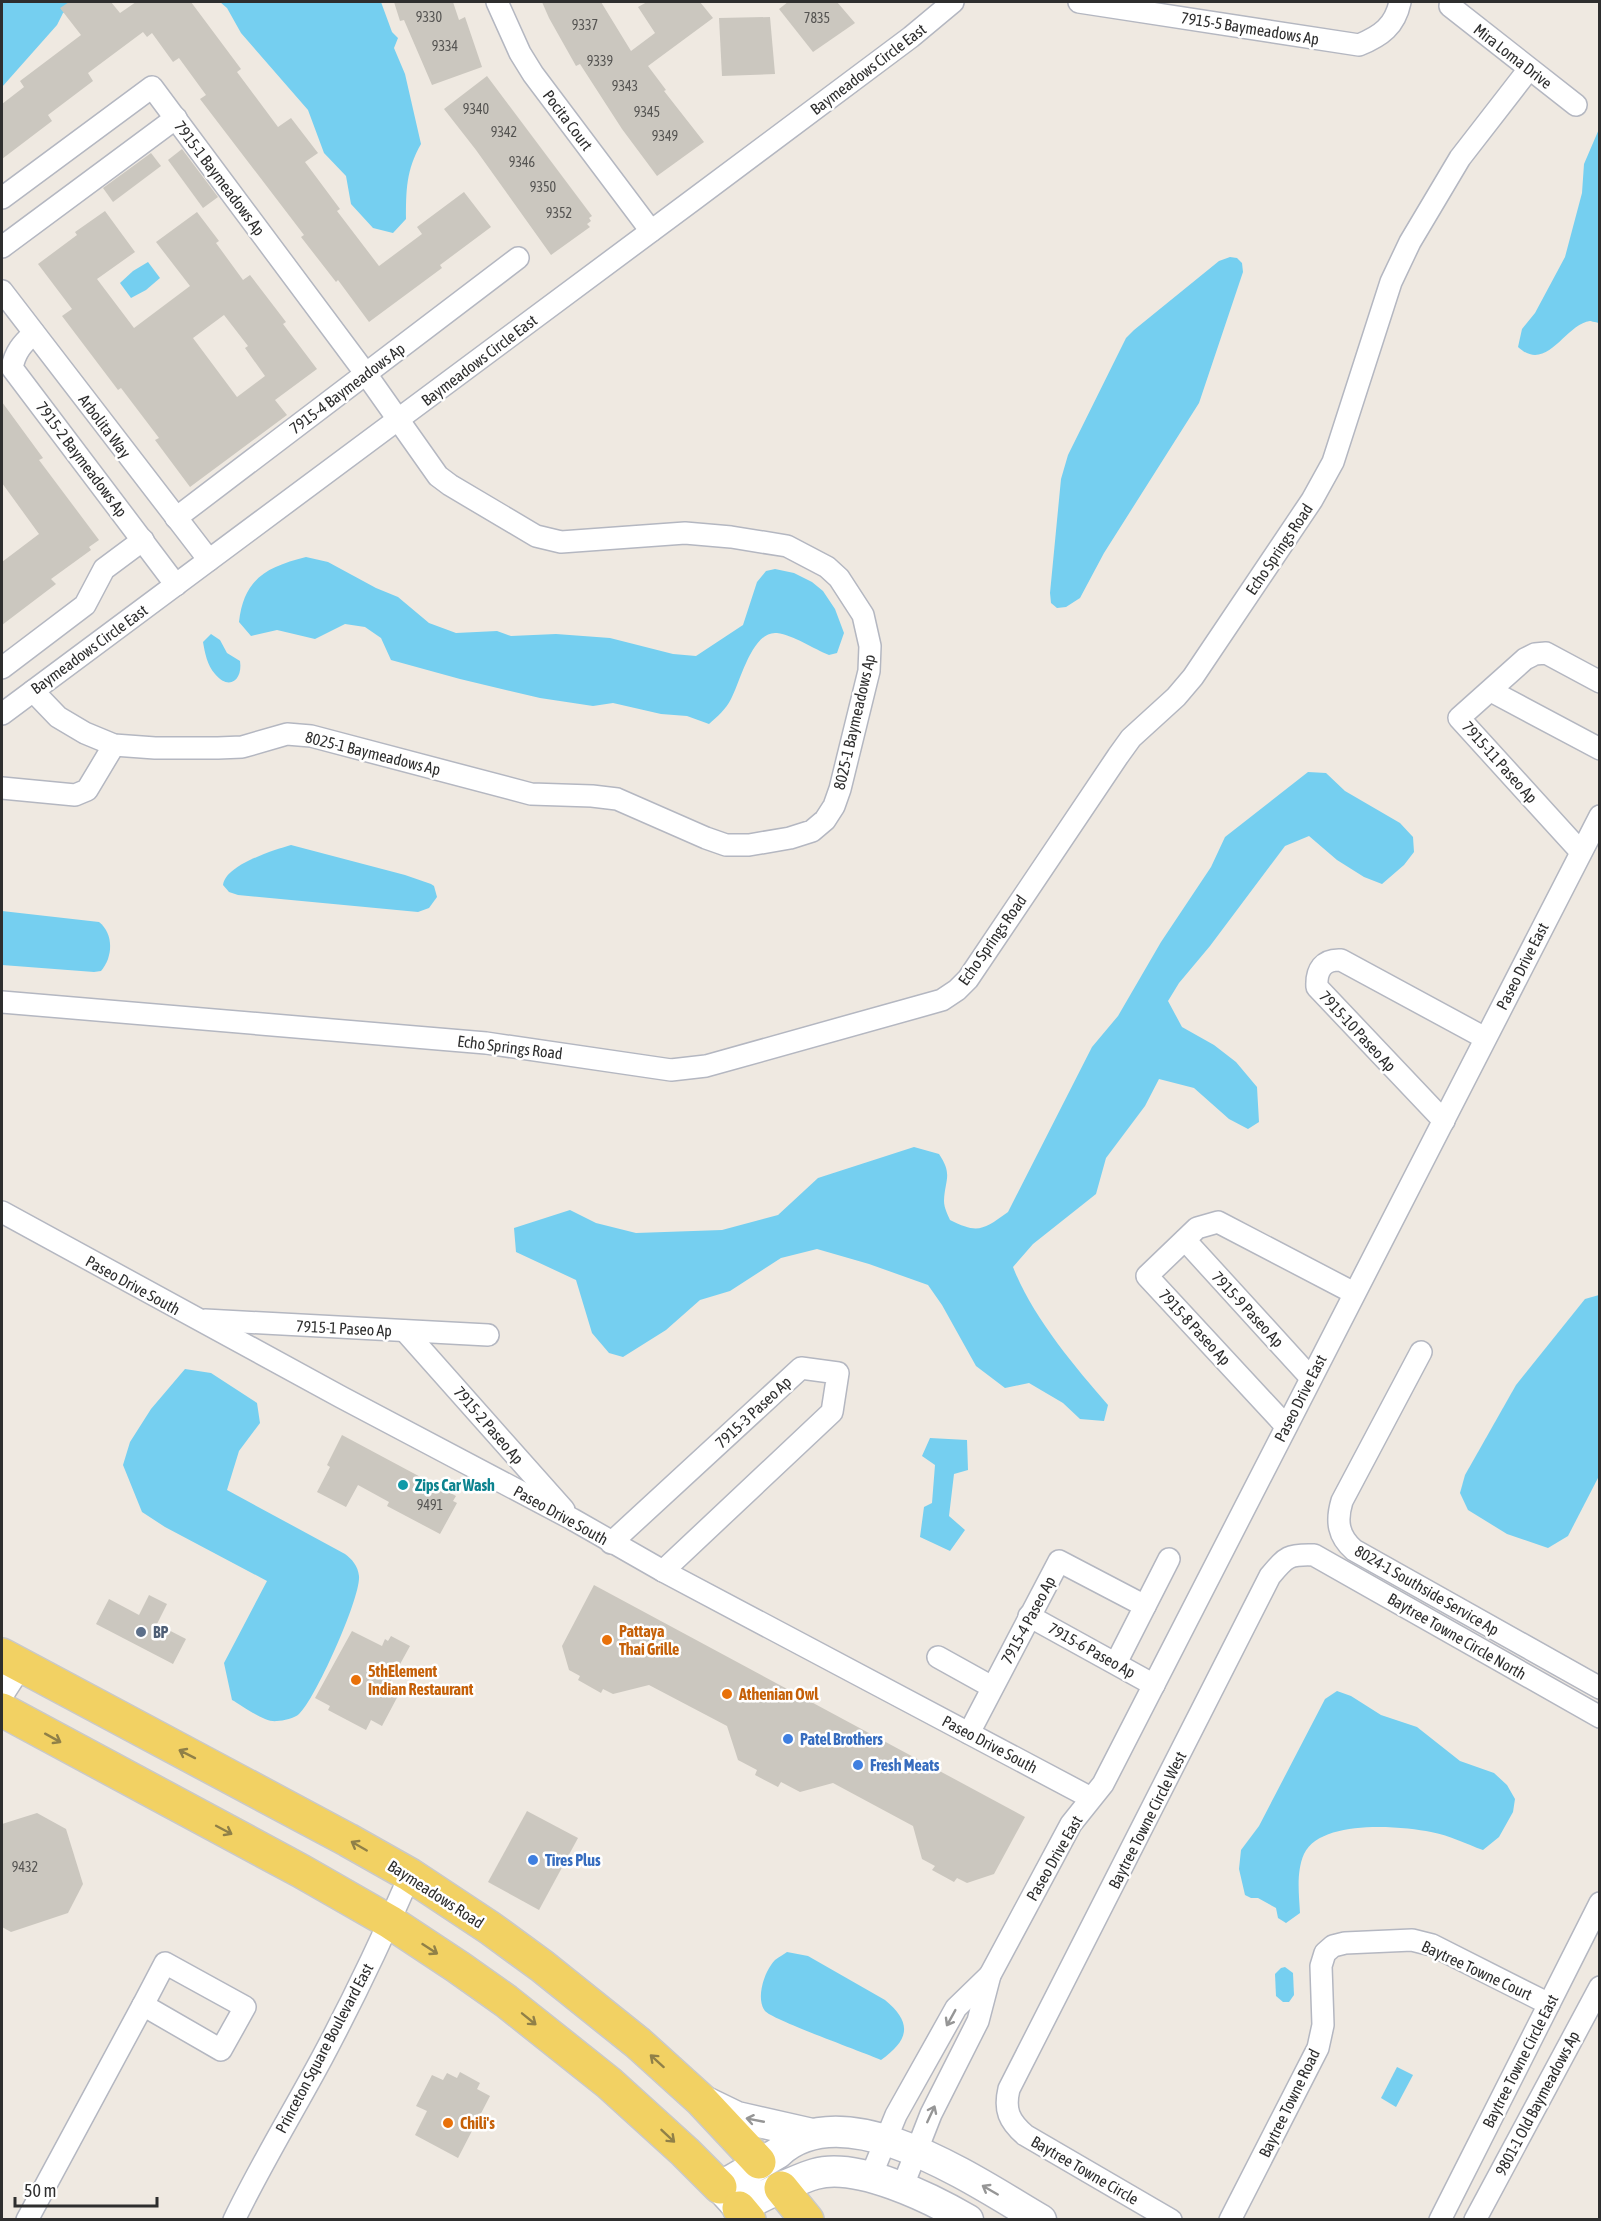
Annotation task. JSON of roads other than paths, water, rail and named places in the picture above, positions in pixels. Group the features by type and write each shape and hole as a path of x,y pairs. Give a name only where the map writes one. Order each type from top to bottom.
{"main road":[{"name":"Baymeadows Road","path":"12,1660 248,1785 410,1875 542,1966 638,2043 701,2100 759,2162"},
{"path":"2,1710 301,1871 390,1922 507,2001 609,2083 685,2152 736,2205"},
{"name":"Baymeadows Road","path":"781,2188 807,2220"}],"street":[{"name":"Pocita Court","path":"497,2 520,53 533,74 651,231"},
{"name":"7915-5 Baymeadows Ap","path":"1079,2 1359,45 1376,38 1388,28 1398,13 1400,2"},
{"name":"Baymeadows Circle East","path":"2,714 651,231 944,4"},
{"name":"Mira Loma Drive","path":"1450,6 1576,105"},
{"name":"Echo Springs Road","path":"2,1002 486,1042 670,1070 706,1066 942,1000 968,979 1131,738 1176,697 1192,678 1312,500 1333,462 1391,282 1410,242 1460,158 1529,69"},
{"name":"7915-1 Baymeadows Ap","path":"2,198 152,87 399,420"},
{"path":"2,247 176,118"},
{"name":"7915-4 Baymeadows Ap","path":"176,518 518,258"},
{"name":"Arbolita Way","path":"2,291 209,560"},
{"name":"7915-2 Baymeadows Ap","path":"34,333 18,350 12,368 176,585"},
{"name":"8025-1 Baymeadows Ap","path":"33,691 58,717 85,733 114,745 154,748 242,747 287,734 311,735 531,794 592,795 617,799 706,838 726,844 749,845 790,838 812,831 825,820 834,806 840,789 869,670 870,646 863,615 843,585 827,567 787,546 732,537 685,533 561,542 548,540 517,525 438,476 399,420"},
{"path":"2,668 85,605 104,569 143,540"},
{"name":"7915-11 Paseo Ap","path":"1581,852 1459,718 1525,659 1535,654 1546,654 1599,682"},
{"path":"1491,691 1599,748"},
{"path":"2,788 75,795 87,790 114,745"},
{"name":"Paseo Drive East","path":"902,2188 931,2114 978,2021 990,1975 1071,1824 1103,1784 1599,816"},
{"name":"7915-10 Paseo Ap","path":"1444,1121 1317,987 1317,975 1323,964 1332,960 1341,960 1485,1038"},
{"name":"Paseo Drive South","path":"2,1212 572,1519 663,1571 1091,1798"},
{"name":"7915-8 Paseo Ap","path":"1286,1426 1148,1276 1197,1228 1218,1222 1354,1293"},
{"name":"7915-9 Paseo Ap","path":"1185,1240 1311,1377"},
{"name":"7915-1 Paseo Ap","path":"199,1320 488,1335"},
{"name":"7915-2 Paseo Ap","path":"405,1331 572,1519"},
{"name":"8024-1 Southside Service Ap","path":"1421,1352 1342,1501 1338,1514 1339,1528 1344,1542 1354,1550 1599,1688"},
{"name":"7915-3 Paseo Ap","path":"611,1543 801,1368 838,1373 832,1412 663,1571"},
{"name":"Baytree Towne Circle West","path":"1007,2112 1006,2100 1009,2089 1270,1576 1285,1558 1295,1554 1314,1555"},
{"name":"Baytree Towne Circle North","path":"1314,1555 1599,1717"},
{"path":"1116,1664 1168,1559"},
{"name":"7915-4 Paseo Ap","path":"969,1733 1059,1561 1145,1606"},
{"name":"7915-6 Paseo Ap","path":"1029,1616 1154,1685"},
{"path":"938,1657 992,1687"},
{"path":"2,1696 12,1660"},
{"name":"Princeton Square Boulevard East","path":"234,2220 284,2124 322,2058 390,1922 410,1875"},
{"name":"Baytree Towne Circle East","path":"1440,2220 1599,1902"},
{"name":"Baytree Towne Court","path":"1404,1940 1431,1945 1549,2004"},
{"name":"Baytree Towne Road","path":"1230,2220 1318,2048 1323,2025 1321,1966 1325,1953 1333,1946 1345,1943 1404,1940"},
{"path":"27,2220 165,1963 245,2007 221,2050 143,2006"},
{"name":"Paseo Drive East","path":"871,2176 896,2115 956,2008 990,1975"},
{"name":"9801-1 Old Baymeadows Ap","path":"1475,2220 1599,1987"},
{"path":"701,2100 737,2117 812,2134 835,2132 866,2134 885,2139 963,2174 1041,2220"},
{"name":"Baytree Towne Circle","path":"1007,2112 1014,2125 1025,2135 1171,2220"},
{"path":"736,2205 759,2162 812,2134"},
{"name":"Baymeadows Road","path":"759,2162 781,2188"},
{"path":"736,2205 817,2173 854,2172 902,2188 968,2220"}],"water":[{"path":"2,2 80,2 63,13 57,25 2,87"},
{"path":"220,2 381,2 392,32 398,38 394,48 405,74 421,144 410,172 406,219 393,233 373,228 351,204 346,176 324,153 308,110 241,33 227,8"},
{"path":"1599,129 1599,323 1590,321 1581,324 1547,351 1538,355 1528,354 1518,347 1522,329 1535,313 1565,257 1582,193 1584,164"},
{"path":"1230,257 1237,258 1242,263 1243,272 1199,403 1104,553 1080,598 1066,607 1057,608 1051,603 1050,593 1061,479 1068,455 1126,338 1219,261"},
{"path":"148,262 160,278 146,290 131,298 120,283 133,271"},
{"path":"306,557 328,562 398,597 429,623 456,633 497,631 511,636 556,634 610,638 673,654 696,656 743,625 757,582 766,571 775,569 794,573 812,582 823,591 835,609 844,633 837,653 829,655 790,636 777,633 768,634 754,648 729,703 709,724 687,716 661,714 613,703 593,706 540,698 391,660 381,638 365,627 345,624 315,639 277,630 251,636 239,622 246,595 252,585 269,570"},
{"path":"211,634 220,640 227,653 240,661 239,673 234,681 225,682 210,667 203,642"},
{"path":"1308,772 1326,773 1345,791 1400,823 1413,837 1414,852 1404,865 1382,884 1364,877 1337,860 1309,836 1285,846 1210,946 1179,983 1168,1001 1182,1027 1214,1045 1236,1062 1257,1087 1259,1122 1248,1129 1229,1119 1194,1088 1159,1079 1145,1106 1106,1158 1096,1194 1033,1244 1013,1267 1042,1322 1108,1405 1104,1421 1080,1419 1063,1403 1029,1383 1005,1388 976,1366 942,1305 928,1285 817,1249 781,1258 730,1291 700,1300 666,1330 623,1357 609,1353 592,1333 576,1280 516,1252 514,1228 570,1210 596,1223 636,1233 722,1230 778,1215 818,1178 914,1147 939,1154 946,1167 944,1204 950,1220 974,1228 992,1223 1008,1212 1092,1047 1118,1016 1161,942 1211,867 1225,837"},
{"path":"291,845 431,884 434,886 437,897 429,908 418,912 238,895 229,892 223,885 232,871 251,859"},
{"path":"2,911 99,922 109,939 108,959 101,971 94,972 2,965"},
{"path":"1599,1295 1599,1476 1568,1536 1548,1548 1507,1534 1468,1510 1460,1493 1465,1475 1516,1385 1585,1299"},
{"path":"185,1369 211,1373 257,1403 260,1423 239,1451 227,1490 345,1554 354,1563 358,1572 358,1587 353,1604 326,1670 306,1705 299,1714 289,1719 272,1721 266,1719 232,1700 224,1663 267,1581 165,1527 142,1512 123,1465 130,1442 151,1409"},
{"path":"930,1438 967,1440 968,1470 954,1474 949,1516 965,1530 950,1551 920,1537 924,1507 932,1503 935,1465 922,1456"},
{"path":"1337,1691 1351,1696 1381,1715 1417,1727 1460,1761 1494,1773 1507,1785 1515,1799 1513,1812 1499,1837 1483,1850 1438,1833 1400,1828 1362,1828 1327,1835 1313,1843 1304,1854 1299,1876 1300,1913 1286,1923 1278,1918 1276,1908 1258,1898 1245,1895 1239,1869 1241,1850 1259,1826 1325,1699"},
{"path":"787,1952 808,1956 885,2000 894,2008 900,2016 904,2031 902,2038 890,2053 881,2060 800,2028 765,2011 761,1999 762,1984 771,1965"},
{"path":"1285,1967 1293,1973 1294,1995 1289,2002 1283,2002 1276,1996 1275,1974"},
{"path":"1397,2067 1413,2075 1396,2107 1381,2098"}],"place":[{"name":"Zips Car Wash","path":"403,1485"},
{"name":"BP","path":"141,1632"},
{"name":"Pattaya Thai Grille","path":"607,1640"},
{"name":"5thElement Indian Restaurant","path":"356,1680"},
{"name":"Athenian Owl","path":"727,1694"},
{"name":"Patel Brothers","path":"788,1739"},
{"name":"Fresh Meats","path":"858,1765"},
{"name":"Tires Plus","path":"533,1860"},
{"name":"Chili's","path":"448,2123"}]}
